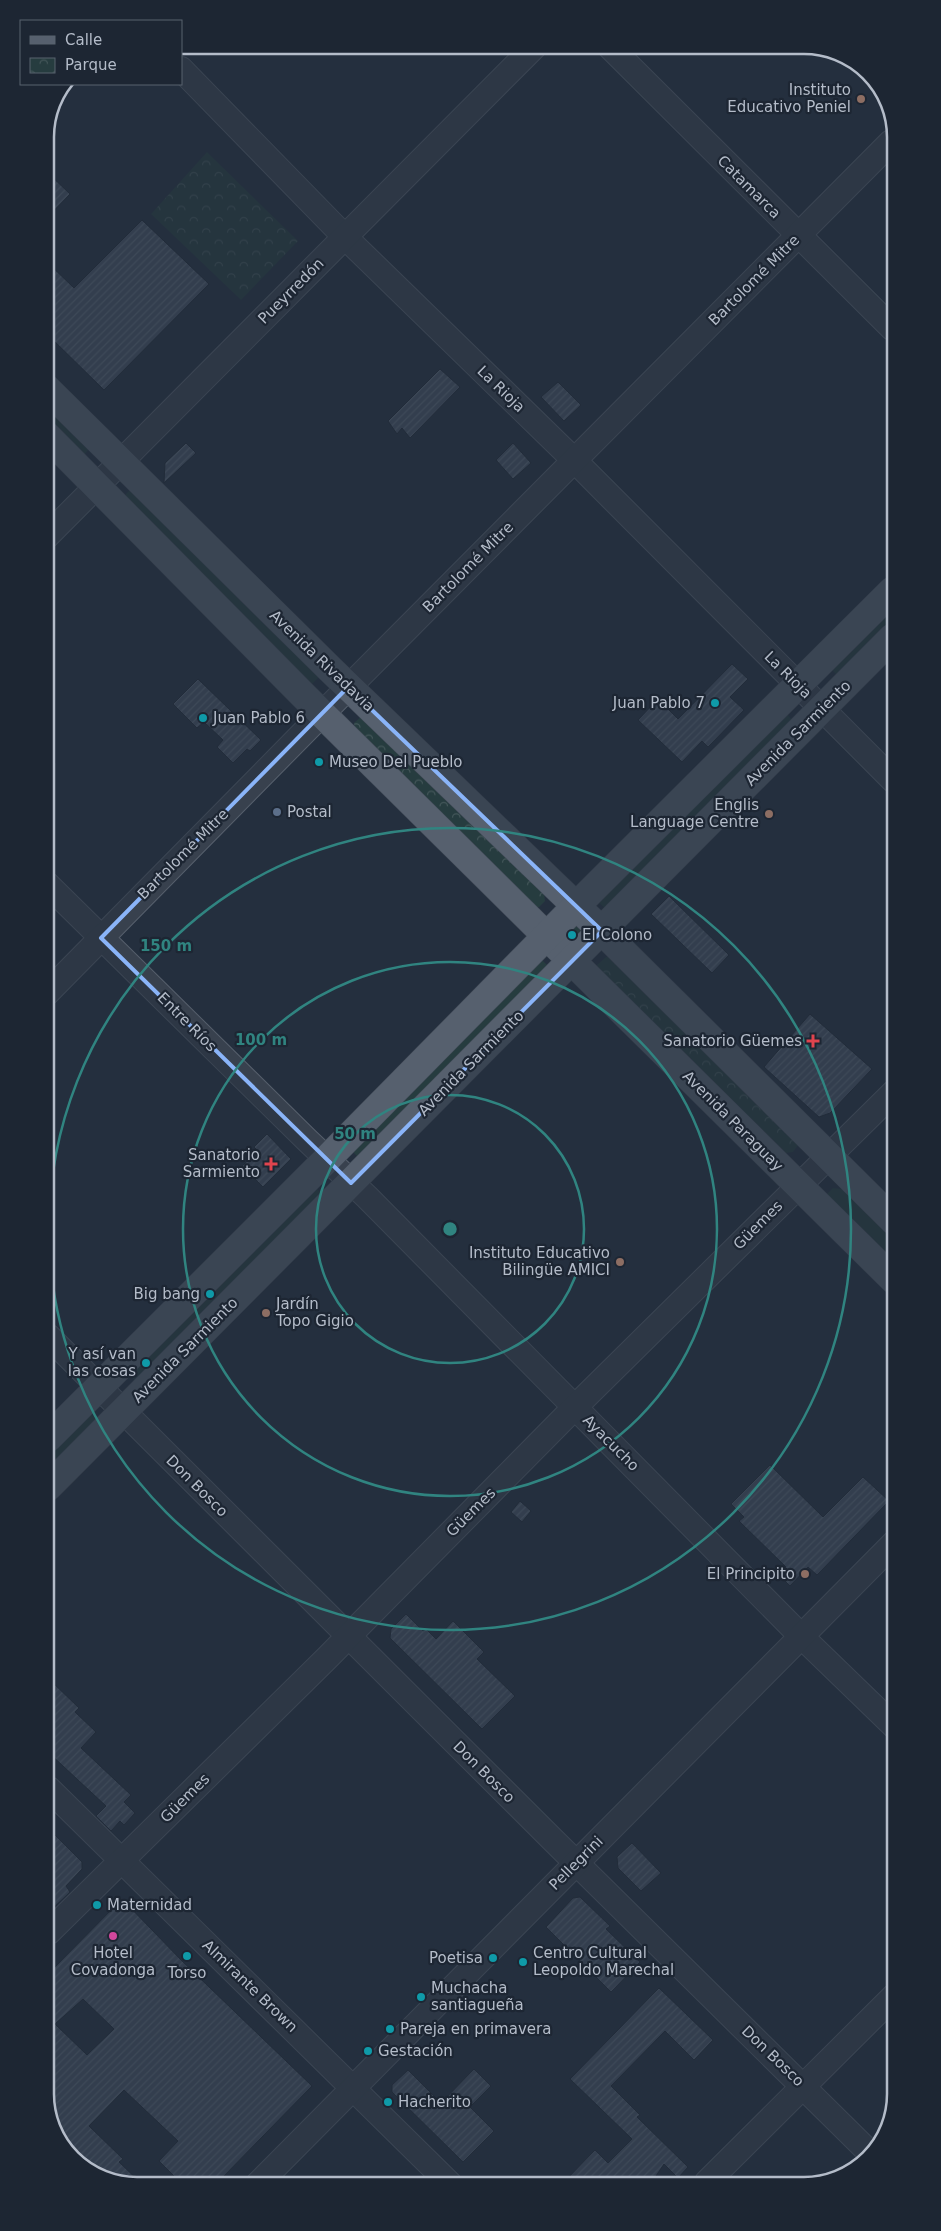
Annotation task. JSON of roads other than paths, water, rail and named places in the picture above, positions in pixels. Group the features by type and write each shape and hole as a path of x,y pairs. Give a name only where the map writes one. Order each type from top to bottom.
{"main road":[{"name":"Avenida Rivadavia","path":"54,396 348,687 602,931"},
{"path":"54,443 547,937 573,960"},
{"path":"54,1432 887,596"},
{"name":"Avenida Sarmiento","path":"54,1481 887,643"},
{"path":"602,931 887,1214"},
{"name":"Avenida Paraguay","path":"573,960 797,1186 887,1273"}],"street":[{"name":"Pueyrredón","path":"54,529 527,54"},
{"name":"Catamarca","path":"617,54 887,323"},
{"name":"La Rioja","path":"182,70 345,237 574,460 887,774"},
{"name":"Bartolomé Mitre","path":"54,986 348,687 887,146"},
{"name":"Entre Ríos","path":"54,891 327,1159"},
{"name":"Güemes","path":"54,1927 349,1636 797,1186 887,1099"},
{"name":"Ayacucho","path":"327,1159 802,1637 887,1719"},
{"name":"Don Bosco","path":"54,1342 576,1863 866,2149"},
{"name":"Pellegrini","path":"265,2177 887,1550"},
{"name":"Almirante Brown","path":"54,1794 443,2177"},
{"path":"712,2177 887,2003"}],"place":[{"name":"Instituto Educativo Peniel","path":"861,99"},
{"name":"Juan Pablo 7","path":"715,703"},
{"name":"Juan Pablo 6","path":"203,718"},
{"name":"Museo Del Pueblo","path":"319,762"},
{"name":"Postal","path":"277,812"},
{"name":"Englis Language Centre","path":"769,814"},
{"name":"El Colono","path":"572,935"},
{"name":"Sanatorio Güemes","path":"813,1041"},
{"name":"Sanatorio Sarmiento","path":"271,1164"},
{"name":"Instituto Educativo Bilingüe AMICI","path":"620,1262"},
{"name":"Big bang","path":"210,1294"},
{"name":"Jardín Topo Gigio","path":"266,1313"},
{"name":"Y así van las cosas","path":"146,1363"},
{"name":"El Principito","path":"805,1574"},
{"name":"Maternidad","path":"97,1905"},
{"name":"Hotel Covadonga","path":"113,1936"},
{"name":"Torso","path":"187,1956"},
{"name":"Poetisa","path":"493,1958"},
{"name":"Centro Cultural Leopoldo Marechal","path":"523,1962"},
{"name":"Muchacha santiagueña","path":"421,1997"},
{"name":"Pareja en primavera","path":"390,2029"},
{"name":"Gestación","path":"368,2051"},
{"name":"Hacherito","path":"388,2102"}]}
